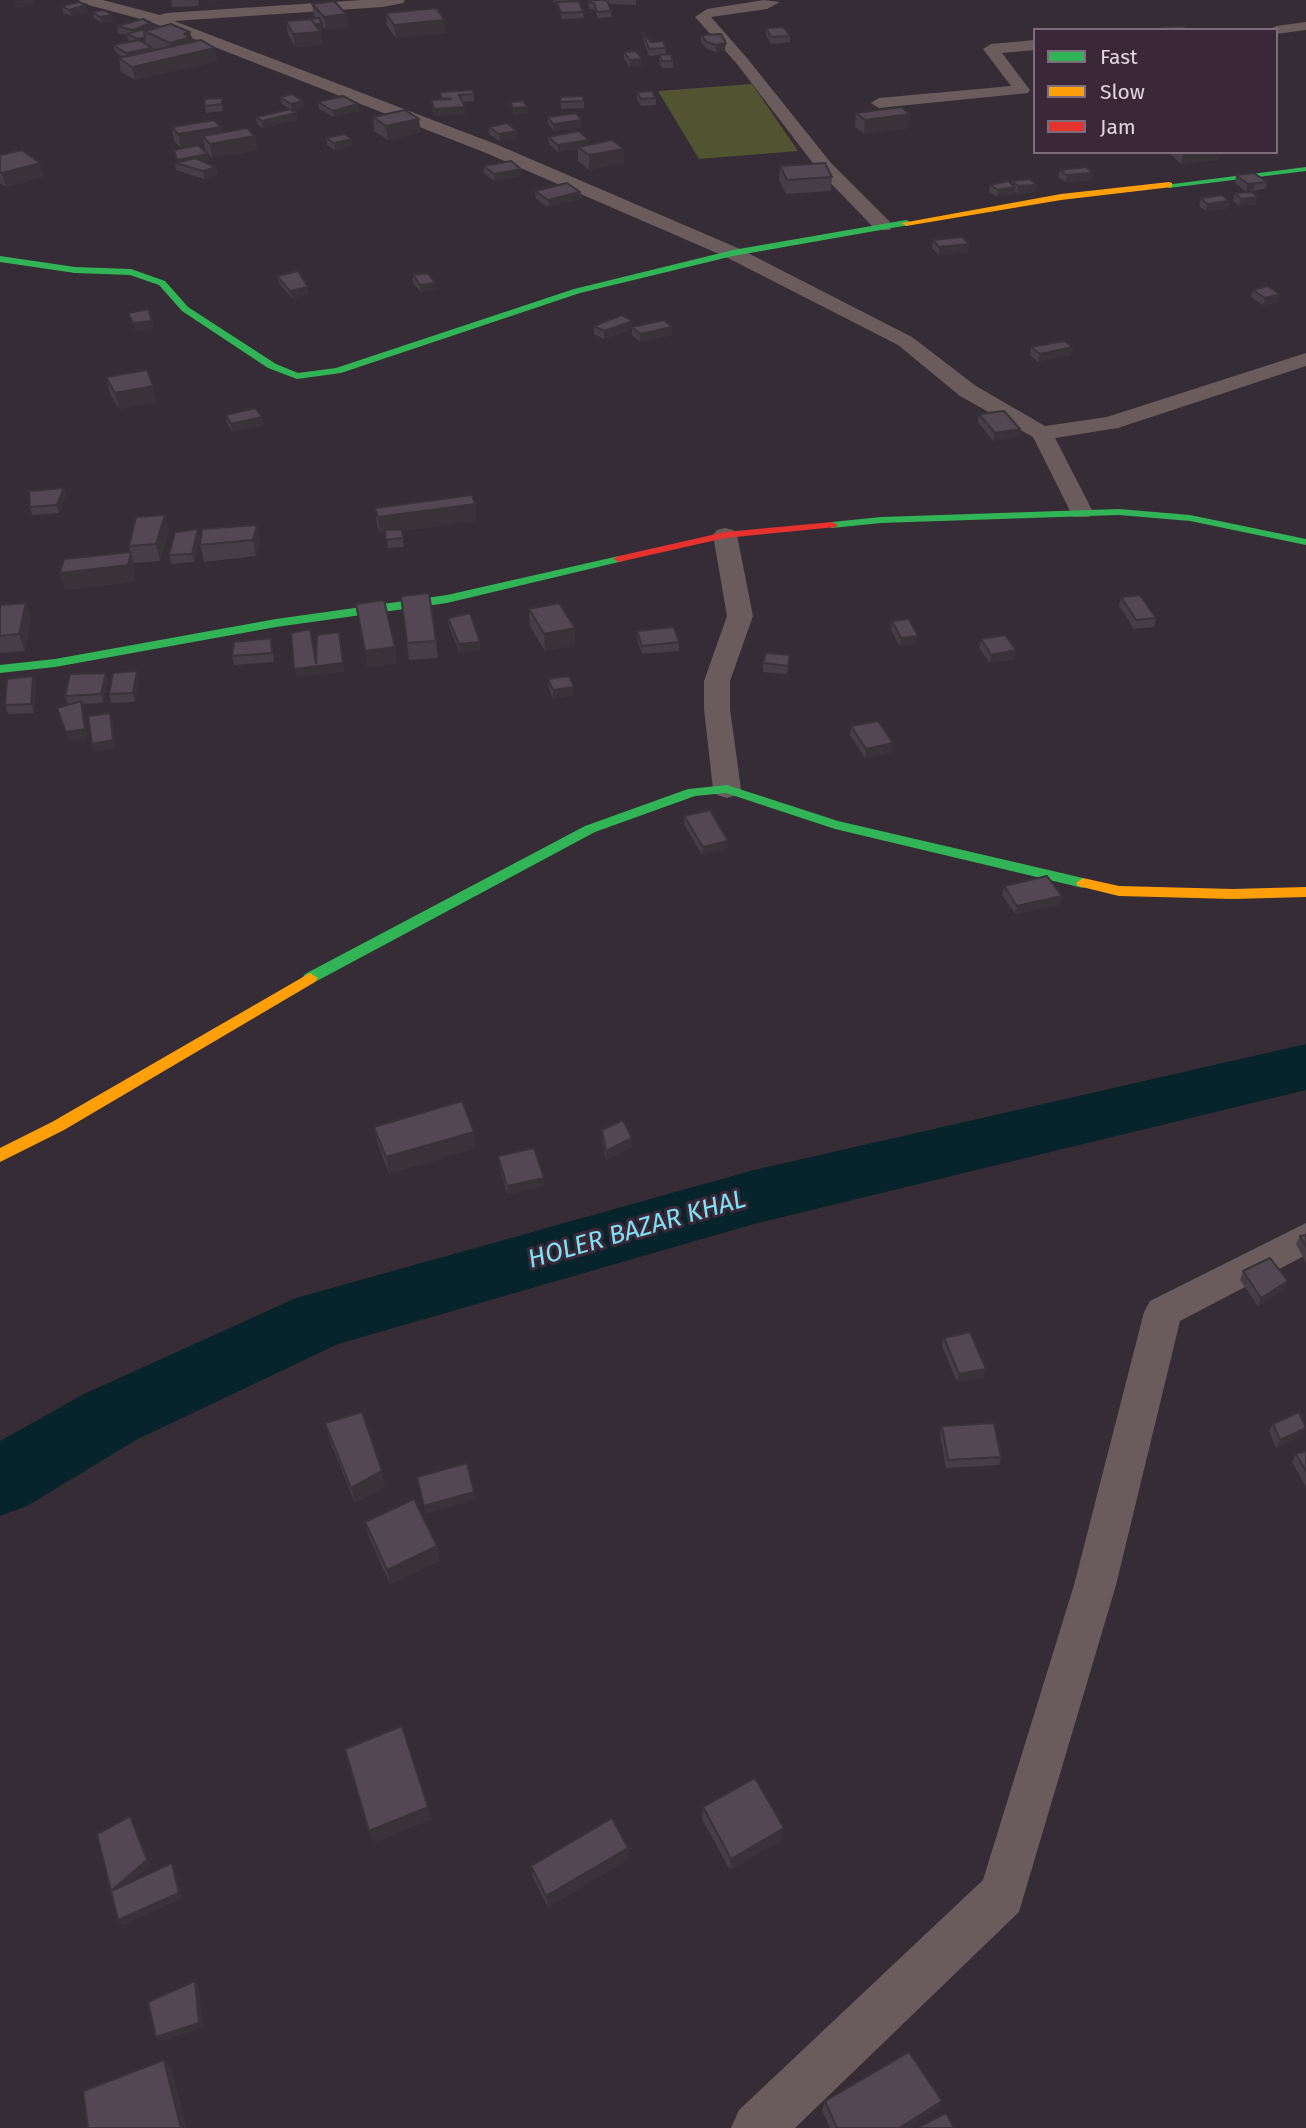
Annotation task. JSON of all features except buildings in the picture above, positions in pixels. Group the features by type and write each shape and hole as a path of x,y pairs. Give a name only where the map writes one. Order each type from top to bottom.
{"street":[{"path":"86,0 153,18 492,149 733,253 905,341 968,391 1042,433 1081,512"},
{"path":"153,18 383,4 398,0"},
{"path":"771,0 773,2 767,5 707,13 702,17 742,61 825,167 883,226"},
{"path":"1278,30 1306,26"},
{"path":"879,103 1017,92 1022,88 991,49 1033,45"},
{"path":"0,259 75,270 131,272 162,283 185,309 272,366 297,376 337,371 577,291 733,253 1061,197 1306,169"},
{"path":"1042,433 1110,423 1306,359"},
{"path":"0,669 55,663 276,623 447,598 725,535 881,520 1119,512 1189,518 1306,542"},
{"path":"725,535 740,616 717,681 717,709 727,789"},
{"path":"0,1156 58,1126 346,957 590,828 693,792 727,789 835,825 1119,891 1233,894 1306,892"},
{"path":"757,2128 1002,1895 1095,1585 1163,1312 1306,1238"}],"green space":[{"path":"752,84 798,151 699,159 658,91"}],"waterway":[{"name":"HOLER BAZAR KHAL","path":"0,1481 110,1417 321,1319 754,1197 1306,1067"}],"traffic: fast":[{"path":"1169,185 1306,169"},
{"path":"0,259 75,270 131,272 162,283 185,309 272,366 297,376 337,371 577,291 733,253 906,223"},
{"path":"832,525 881,520 1119,512 1190,518 1306,542"},
{"path":"0,669 55,663 276,623 447,599 619,559"},
{"path":"310,978 590,829 693,792 727,789 835,825 1083,883"}],"traffic: slow":[{"path":"906,223 1061,197 1169,185"},
{"path":"1083,883 1119,891 1233,894 1306,892"},
{"path":"0,1156 58,1126 310,978"}],"traffic: jam":[{"path":"619,559 725,535 832,525"}]}
